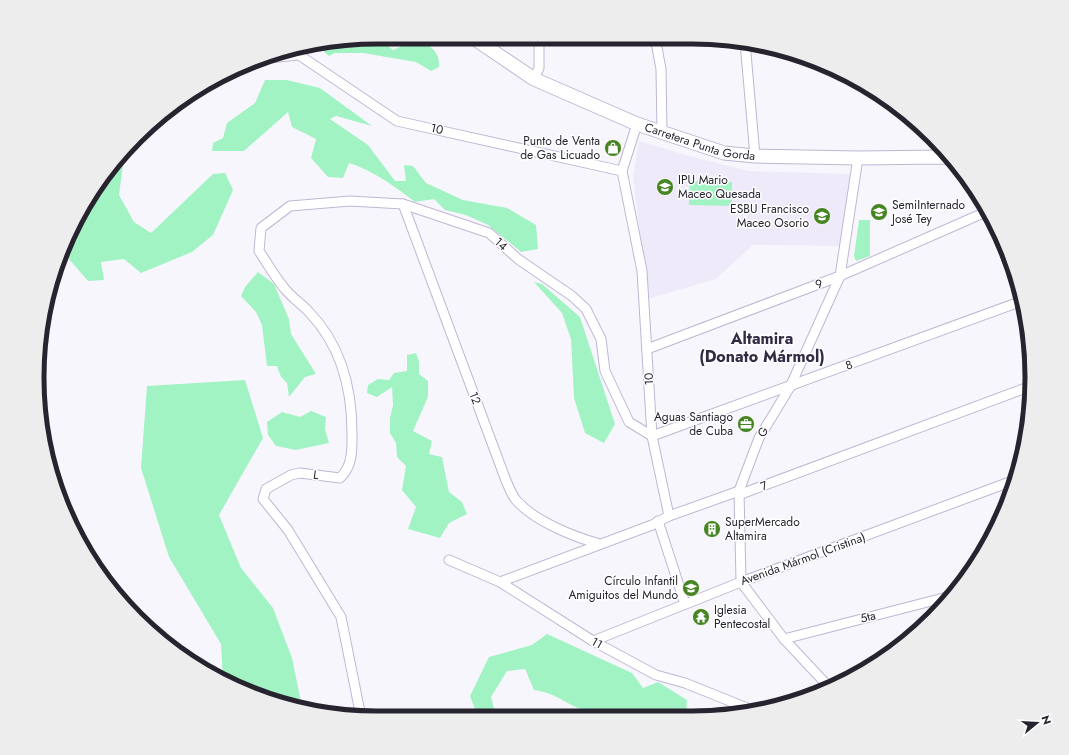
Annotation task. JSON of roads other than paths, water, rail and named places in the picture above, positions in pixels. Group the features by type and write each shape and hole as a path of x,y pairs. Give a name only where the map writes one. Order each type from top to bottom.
{"main road":[{"name":"Carretera Punta Gorda","path":"482,44 534,79 662,134 724,153 755,156 858,158 941,157"}],"street":[{"path":"534,79 539,68 539,44"},
{"path":"656,44 661,69 662,134"},
{"path":"746,48 755,156"},
{"name":"10","path":"288,56 299,55 397,121 622,171"},
{"name":"10","path":"637,124 622,171 642,271 652,436 669,516"},
{"name":"G","path":"741,582 739,491 758,438 790,387 840,276 858,158"},
{"name":"14","path":"261,228 290,206 350,201 403,204 489,234 518,259 572,296 586,310 601,339 606,371 629,422 652,436"},
{"name":"12","path":"403,204 497,456 515,499 525,508 542,519 581,539 600,544"},
{"name":"9","path":"647,349 840,276 982,214"},
{"name":"L","path":"261,228 259,251 286,290 309,312 329,335 343,370 350,399 352,451 348,471 340,478 300,473 291,475 266,489 263,499 288,530 341,617 360,710"},
{"name":"8","path":"652,436 790,387 1017,303"},
{"name":"7","path":"500,582 658,522 669,516 739,491 741,494 1025,388"},
{"name":"Avenida Mármol (Cristina)","path":"593,641 741,582 1008,483"},
{"path":"658,522 685,604"},
{"name":"11","path":"449,560 500,582 593,641 656,675 685,683 744,707"},
{"path":"741,582 784,639 825,683"},
{"name":"5ta","path":"784,639 940,599"}],"place":[{"name":"Punto de Venta de Gas Licuado","path":"613,148"},
{"name":"IPU Mario Maceo Quesada","path":"665,187"},
{"name":"SemiInternado José Tey","path":"879,212"},
{"name":"ESBU Francisco Maceo Osorio","path":"822,216"},
{"name":"Aguas Santiago de Cuba","path":"746,424"},
{"name":"SuperMercado Altamira","path":"712,529"},
{"name":"Círculo Infantil Amiguitos del Mundo","path":"691,588"},
{"name":"Iglesia Pentecostal","path":"701,617"}],"district":[{"name":"Altamira (Donato Mármol)","path":"762,347"}]}
